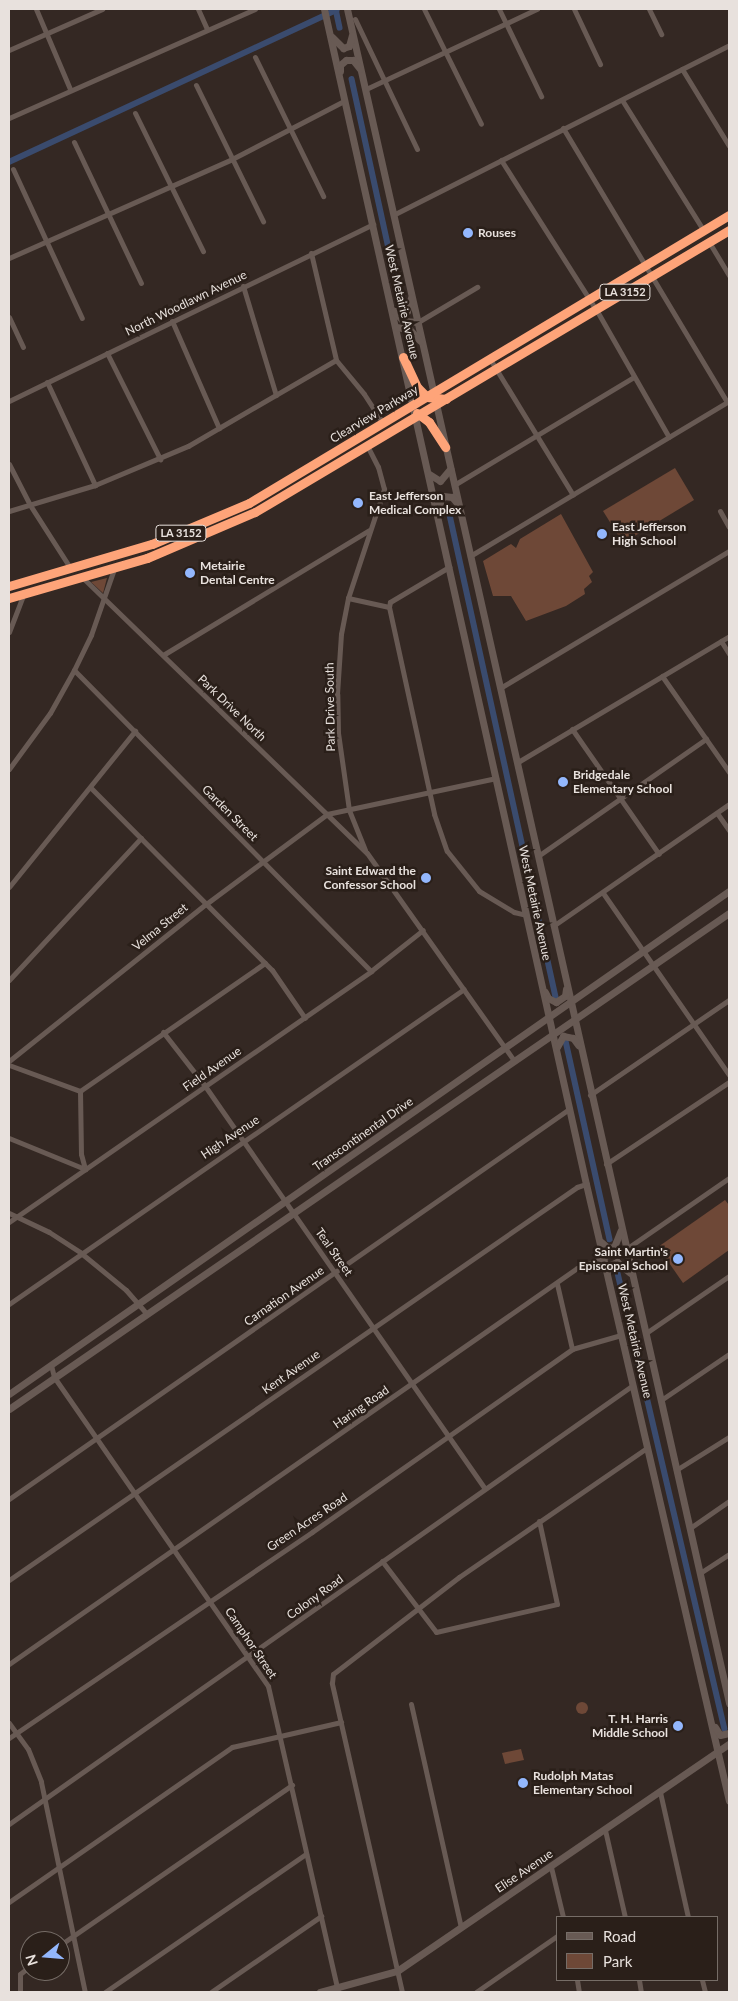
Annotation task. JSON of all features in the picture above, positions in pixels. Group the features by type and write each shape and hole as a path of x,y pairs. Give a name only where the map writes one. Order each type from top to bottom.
{"highway":[{"name":"Clearview Parkway","path":"9,598 114,568 224,527 368,446 490,359 729,215"},
{"name":"Clearview Parkway","path":"9,586 115,556 179,534 249,502 402,412 416,412 433,399 449,398 729,230"},
{"path":"535,331 542,343"},
{"path":"403,357 417,387 433,399"},
{"path":"416,412 445,447"},
{"path":"348,458 349,450 365,440 366,433"},
{"path":"83,578 85,571 101,566 115,556"},
{"path":"34,590 71,575 70,569"}],"main road":[{"name":"West Metairie Avenue","path":"324,9 416,412 428,474 569,1109 729,1800"},
{"name":"West Metairie Avenue","path":"347,9 418,322 433,399 518,762 579,1047 729,1703"},
{"path":"328,27 332,39 343,48 349,46 352,30"},
{"path":"340,82 340,65 346,60 353,60 362,74"},
{"path":"392,308 407,311 412,297"},
{"path":"392,308 402,321 418,322"},
{"path":"396,326 412,332 423,346"},
{"path":"399,341 402,334 412,332"},
{"path":"428,474 440,481 450,469"},
{"path":"436,510 444,496 452,497 458,503"},
{"name":"Transcontinental Drive","path":"9,1394 506,1049 569,1002 729,891"},
{"name":"Transcontinental Drive","path":"9,1409 552,1032 654,966 729,913"},
{"path":"542,987 548,998 556,1002 564,996 566,988"},
{"path":"557,1052 558,1040 563,1036 573,1038 579,1047"},
{"path":"599,1237 603,1245 614,1246 621,1227"},
{"path":"607,1274 608,1266 616,1262 628,1269 633,1280"},
{"path":"115,1321 121,1331"},
{"path":"710,1715 720,1735 729,1733"},
{"name":"Elise Avenue","path":"320,1992 338,1989 397,1972 729,1744"},
{"path":"722,1768 724,1760 728,1758"}],"street":[{"path":"36,9 70,89"},
{"path":"9,50 102,9"},
{"path":"198,9 207,30"},
{"path":"9,118 70,89 255,9"},
{"path":"424,9 481,124"},
{"path":"499,9 541,96"},
{"path":"366,89 537,9"},
{"path":"574,9 600,64"},
{"path":"649,9 661,34"},
{"path":"355,19 417,149"},
{"path":"393,215 729,45"},
{"path":"255,56 323,196"},
{"path":"682,69 729,146"},
{"path":"196,85 262,221"},
{"path":"622,100 704,231"},
{"path":"9,258 232,159 344,101"},
{"path":"135,113 202,251"},
{"path":"470,556 728,401 563,128"},
{"path":"74,142 141,283"},
{"path":"501,160 596,311 669,437"},
{"path":"13,169 82,318"},
{"name":"North Woodlawn Avenue","path":"9,401 373,224"},
{"path":"709,242 729,275"},
{"path":"311,253 336,360 364,394 383,423"},
{"path":"243,286 276,395"},
{"path":"418,322 477,287"},
{"path":"9,317 23,347"},
{"path":"172,321 219,428"},
{"path":"107,353 160,458"},
{"path":"490,359 538,434 573,495"},
{"path":"9,511 95,486 160,458 219,428 336,360"},
{"path":"454,484 634,377"},
{"path":"46,382 95,486"},
{"name":"Park Drive South","path":"366,853 349,810 338,733 337,694 341,634 348,598 384,488 378,467 368,446"},
{"path":"9,464 30,505 70,569"},
{"path":"720,511 729,527"},
{"path":"163,655 370,530"},
{"path":"500,688 729,551"},
{"path":"449,567 390,602 389,607 429,792 448,851 469,881 498,904 526,915"},
{"path":"9,769 50,712 74,670 104,601 114,568"},
{"name":"Park Drive North","path":"83,578 104,601 163,655 366,853"},
{"path":"9,632 25,593"},
{"path":"348,598 389,607"},
{"path":"518,762 729,636"},
{"path":"720,641 729,654"},
{"name":"Garden Street","path":"74,670 372,971"},
{"path":"662,676 729,772"},
{"path":"572,730 659,854"},
{"path":"9,886 91,788 135,731"},
{"path":"538,856 706,739"},
{"path":"327,814 496,778"},
{"path":"91,788 265,963 305,1018"},
{"path":"553,926 729,804"},
{"path":"717,812 729,830"},
{"name":"Velma Street","path":"9,1060 262,860 327,814"},
{"path":"9,980 141,838"},
{"path":"366,853 424,930 513,1059"},
{"path":"603,893 729,1075"},
{"name":"Field Avenue","path":"9,1222 372,971 424,930"},
{"path":"80,1091 265,963"},
{"name":"High Avenue","path":"9,1304 464,989"},
{"path":"590,1095 729,1000"},
{"name":"Teal Street","path":"163,1032 205,1086 244,1141 484,1488"},
{"path":"9,1065 80,1091"},
{"path":"606,1164 729,1082"},
{"path":"80,1091 81,1154 86,1169"},
{"name":"Carnation Avenue","path":"9,1499 569,1109"},
{"path":"9,1138 86,1169"},
{"name":"Haring Road","path":"9,1664 557,1284 577,1268 626,1249 729,1178"},
{"name":"Kent Avenue","path":"9,1580 136,1494 577,1187 586,1184"},
{"path":"9,1213 82,1253 139,1304 147,1314"},
{"path":"646,1334 729,1276"},
{"path":"557,1284 572,1349"},
{"name":"Green Acres Road","path":"9,1738 572,1349 621,1335"},
{"path":"661,1400 729,1354"},
{"path":"51,1365 54,1377"},
{"name":"Camphor Street","path":"54,1377 175,1549 268,1686 281,1735 306,1854 338,1989"},
{"name":"Colony Road","path":"9,1824 249,1658 484,1488 633,1385"},
{"path":"676,1470 729,1437"},
{"path":"402,1992 332,1677 346,1662 419,1610 459,1577 648,1447"},
{"path":"690,1528 729,1501"},
{"path":"382,1561 435,1632 557,1604 539,1521"},
{"path":"700,1573 729,1554"},
{"path":"412,1704 461,1927"},
{"path":"9,1902 232,1747 341,1722"},
{"path":"9,1723 35,1762 72,1937 86,1992"},
{"path":"72,1937 292,1785"},
{"path":"660,1792 688,1916"},
{"path":"605,1830 625,1916"},
{"path":"105,1992 306,1854"},
{"path":"551,1867 562,1916"},
{"path":"211,1992 321,1916"},
{"path":"476,1992 556,1937"}],"green space":[{"path":"675,468 694,500 623,543 603,511"},
{"path":"561,514 593,572 589,576 592,582 584,589 585,594 566,606 526,621 511,596 493,596 483,561 511,544 516,548 520,539"},
{"path":"107,578 103,593 91,582"},
{"path":"725,1200 729,1205 729,1250 683,1283 658,1247"},
{"path":"580,1702 584,1702 588,1708 584,1714 580,1714 576,1710 576,1706"},
{"path":"521,1749 524,1760 505,1764 502,1753"}],"waterway":[{"path":"336,9 340,28"},
{"path":"9,162 336,10"},
{"path":"352,79 399,294"},
{"path":"450,515 556,996"},
{"path":"566,1041 610,1239"},
{"path":"617,1269 725,1728"}],"place":[{"name":"Rouses","path":"468,233"},
{"name":"East Jefferson Medical Complex","path":"358,503"},
{"name":"East Jefferson High School","path":"602,534"},
{"name":"Metairie Dental Centre","path":"190,573"},
{"name":"Bridgedale Elementary School","path":"563,782"},
{"name":"Saint Edward the Confessor School","path":"426,878"},
{"name":"Saint Martin's Episcopal School","path":"678,1259"},
{"name":"T. H. Harris Middle School","path":"678,1726"},
{"name":"Rudolph Matas Elementary School","path":"523,1783"}]}
